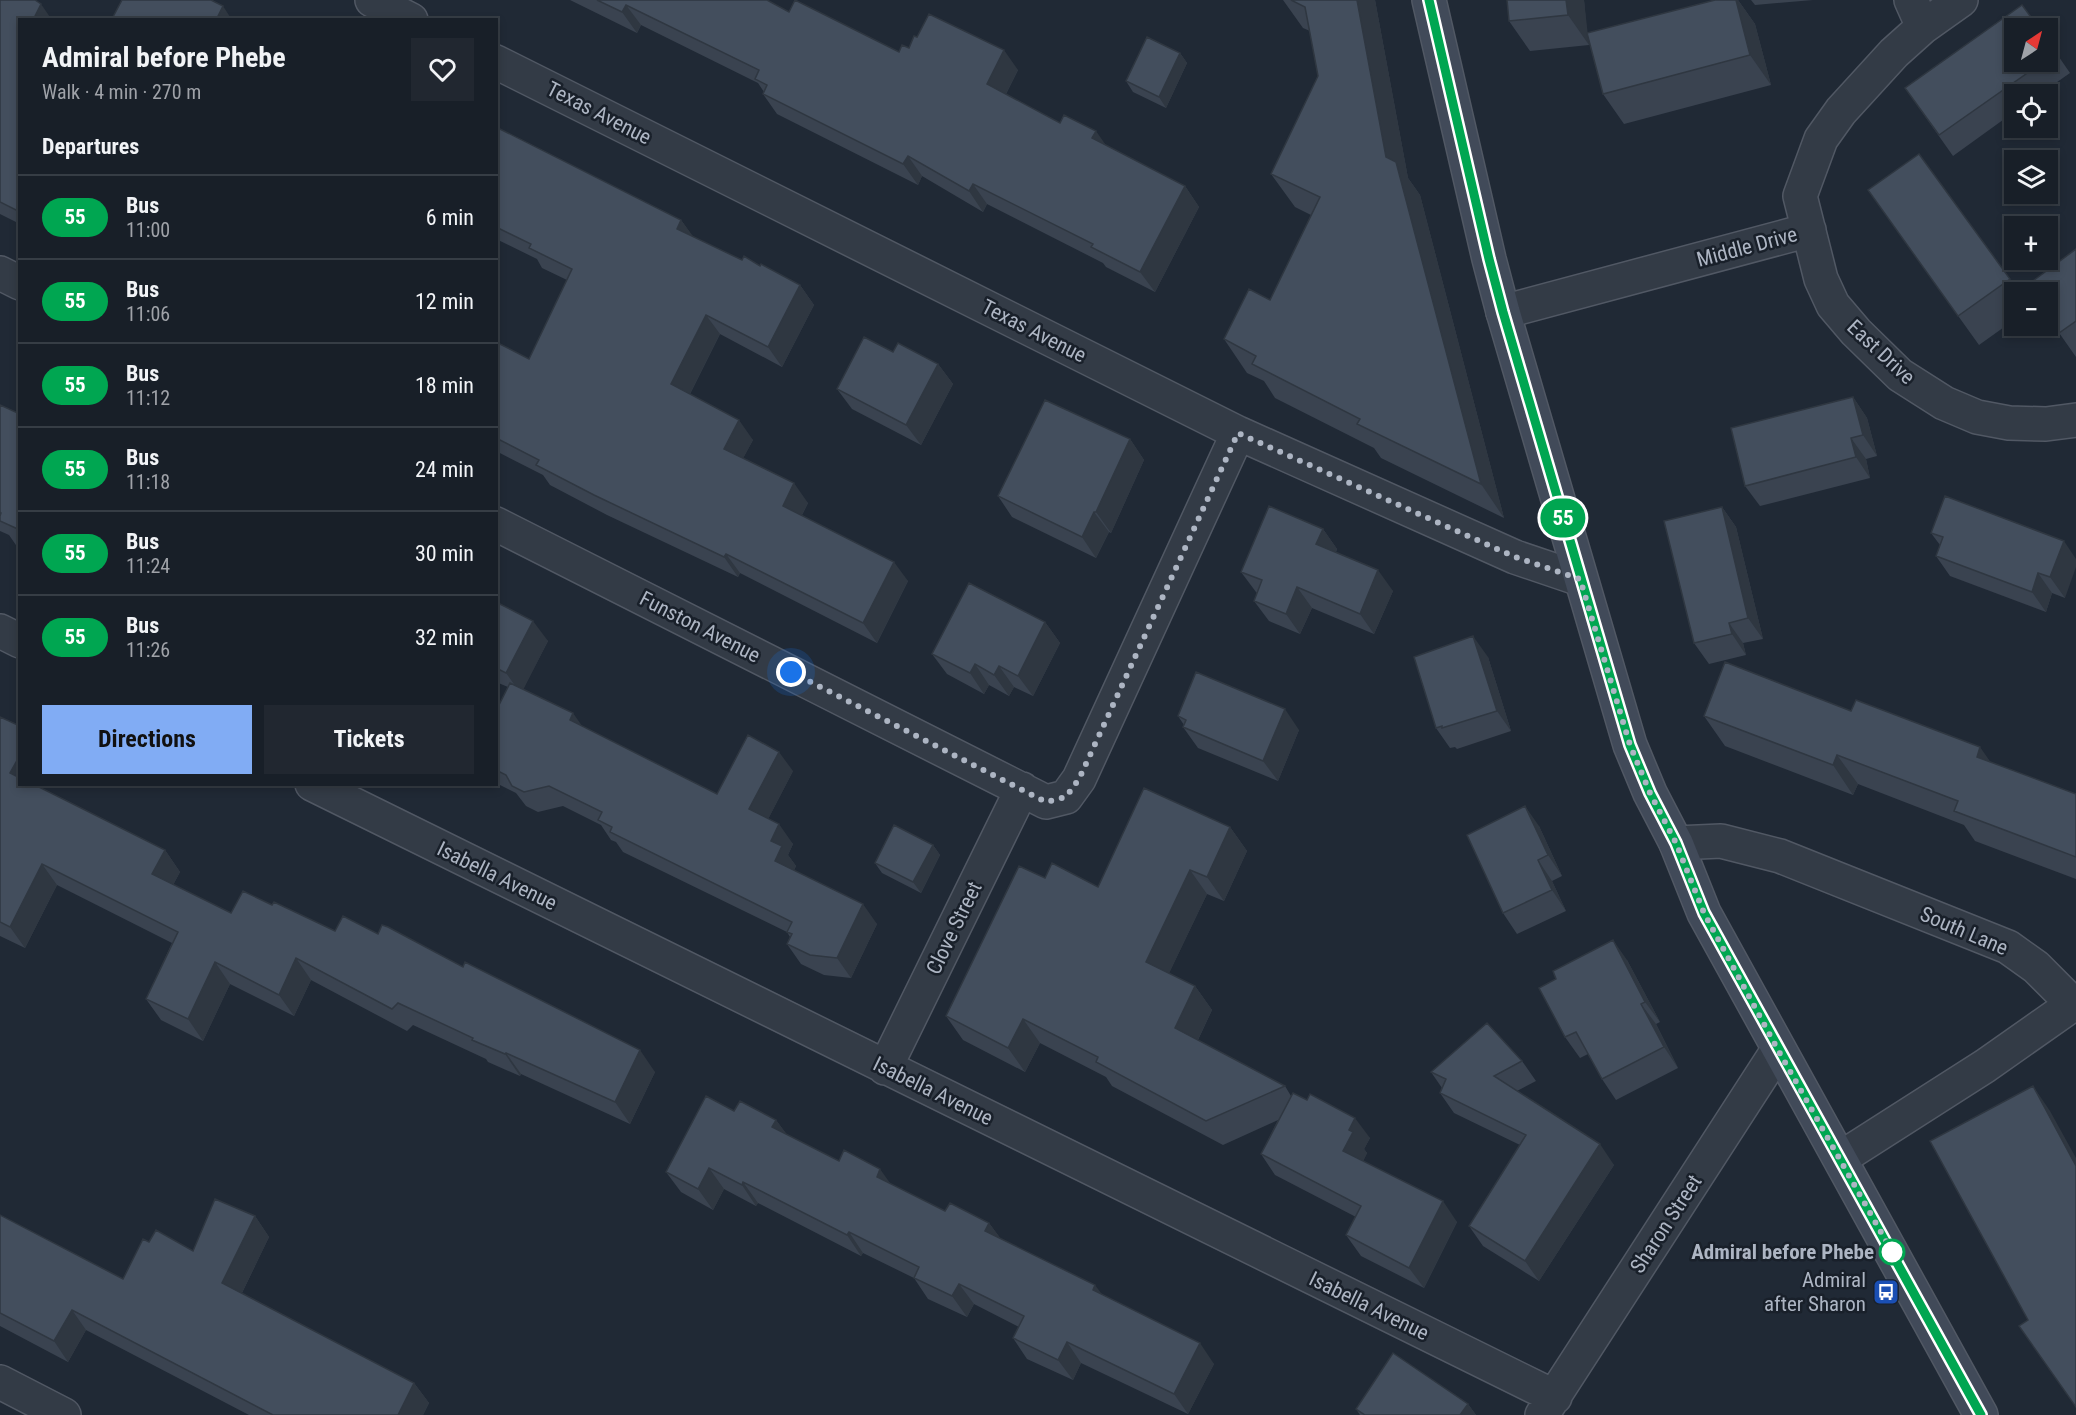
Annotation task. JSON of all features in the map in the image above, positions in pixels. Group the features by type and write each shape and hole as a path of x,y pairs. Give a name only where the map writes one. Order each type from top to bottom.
{"main road":[{"path":"1429,0 1503,312 1630,745 1650,793 1676,843 1704,913 1981,1415"}],"street":[{"path":"372,0 407,18"},
{"name":"Middle Drive","path":"1503,312 1809,230 1800,196 1821,139 1841,111 1894,53 1917,14 1961,0"},
{"name":"Texas Avenue","path":"498,63 1238,433 1515,557 1580,579"},
{"name":"East Drive","path":"1809,230 1821,279 1833,305 1856,332 1900,375 1944,403 1977,417 2009,423 2046,424 2076,420"},
{"path":"0,273 18,282"},
{"name":"Funston Avenue","path":"498,525 1046,802 1066,797 1079,779 1238,433"},
{"path":"0,631 18,640"},
{"name":"Isabella Avenue","path":"316,786 885,1068 1548,1406"},
{"name":"Clove Street","path":"885,1068 1022,789"},
{"name":"South Lane","path":"1676,843 1721,841 1780,856 2008,947 2036,967 2074,1003 1985,1066 1841,1158"},
{"name":"Sharon Street","path":"1548,1406 1778,1050"},
{"path":"0,1382 64,1415"}],"building":[{"path":"0,0 35,0 41,4 34,18 18,18 18,211 0,202"},
{"path":"122,0 211,0 223,6 217,18 113,17"},
{"path":"597,0 767,0 789,12 795,0 899,52 902,45 909,48 929,14 1004,50 987,84 1060,123 1064,115 1096,131 1092,138 1185,186 1140,272 1091,247 1093,244 973,184 969,191 908,156 903,164 763,94 767,85 755,79 759,70 626,5 622,12"},
{"path":"1291,0 1357,0 1386,157 1396,162 1481,484 1357,424 1360,419 1252,364 1256,356 1224,339 1249,289 1270,300 1320,197 1271,174 1318,76 1305,7"},
{"path":"1507,0 1566,0 1568,15 1509,21"},
{"path":"1715,0 1736,0 1750,55 1603,94 1587,33"},
{"path":"2022,5 2032,18 2004,18 2004,72 2029,72 2012,84 2004,84 2004,89 1939,135 1905,88"},
{"path":"1147,37 1180,53 1159,97 1126,81"},
{"path":"498,128 681,220 677,229 742,260 744,256 800,285 768,347 706,315 671,384 739,420 724,449 794,483 783,506 894,562 863,623 726,554 724,557 594,495 536,465 539,460 498,439 498,343 529,359 572,269 529,248 531,244 498,228"},
{"path":"1919,154 2010,279 1958,316 1868,190"},
{"path":"2076,249 2076,321 2059,333 2058,282 2031,282 2048,270 2058,270 2058,262"},
{"path":"864,337 893,352 898,343 938,364 906,425 837,389"},
{"path":"1853,397 1863,435 1851,438 1856,457 1745,486 1731,428"},
{"path":"1045,400 1130,439 1082,537 998,496"},
{"path":"0,405 18,413 18,529 0,521"},
{"path":"1945,496 2064,541 2050,577 2038,573 2032,592 1936,556 1943,537 1931,533"},
{"path":"1269,506 1323,529 1316,544 1378,570 1360,614 1297,587 1286,614 1254,601 1262,580 1241,572"},
{"path":"1722,507 1748,618 1729,623 1732,634 1694,643 1664,521"},
{"path":"969,583 1045,622 1018,676 999,666 994,675 975,664 970,673 932,654"},
{"path":"498,603 533,621 506,673 498,669"},
{"path":"1473,636 1497,711 1436,728 1414,657"},
{"path":"1725,662 1851,711 1856,700 1980,747 1977,757 2076,794 2076,857 1954,811 1958,801 1837,755 1833,765 1704,716"},
{"path":"1196,672 1285,709 1263,761 1183,727 1186,720 1178,716"},
{"path":"510,683 573,713 570,720 717,794 748,735 779,752 749,809 779,824 771,841 782,846 775,861 863,904 837,958 810,955 787,944 792,934 787,932 792,922 610,832 612,827 598,820 602,812 549,786 524,792 512,786 506,775 498,771 498,707"},
{"path":"0,717 18,725 18,759 10,773 18,777 18,786 37,786 165,850 152,874 231,913 243,891 272,905 274,902 335,931 343,916 378,934 382,925 388,927 463,967 465,962 640,1050 615,1102 472,1040 473,1038 398,1003 392,1009 296,958 279,995 215,962 188,1019 146,999 178,932 42,864 10,927 0,922"},
{"path":"1144,788 1230,827 1207,877 1190,870 1146,962 1195,986 1175,1028 1285,1086 1206,1121 1096,1062 1098,1057 1023,1019 1008,1048 946,1016 1019,866 1045,878 1052,863 1098,887"},
{"path":"1525,806 1548,855 1538,860 1552,890 1503,913 1467,835"},
{"path":"894,825 933,845 913,882 875,863"},
{"path":"1613,940 1645,1002 1641,1004 1664,1047 1602,1079 1576,1032 1565,1037 1539,988 1556,979 1553,971"},
{"path":"1487,1023 1522,1061 1494,1076 1600,1144 1525,1261 1469,1226 1526,1135 1440,1093 1446,1079 1431,1072"},
{"path":"2033,1086 2076,1166 2076,1407 2019,1326 2028,1320 1930,1141"},
{"path":"1293,1093 1307,1100 1310,1094 1355,1118 1349,1130 1353,1132 1343,1151 1443,1201 1409,1268 1346,1235 1361,1206 1261,1154"},
{"path":"706,1096 734,1111 740,1101 776,1120 772,1127 839,1161 844,1150 880,1169 877,1177 945,1211 950,1203 989,1223 985,1231 1095,1285 1093,1290 1200,1343 1174,1394 1067,1342 1058,1360 1013,1338 1024,1316 959,1284 952,1296 914,1278 919,1267 849,1232 847,1235 743,1182 742,1185 709,1168 698,1189 666,1172"},
{"path":"215,1199 255,1216 222,1283 414,1383 398,1415 273,1415 72,1310 54,1341 0,1313 0,1215 123,1279 143,1239 149,1242 156,1230 193,1251"},
{"path":"1393,1353 1468,1404 1460,1415 1365,1415 1356,1409"}],"bus line":[{"name":"55","path":"1429,0 1503,312 1630,745 1650,793 1676,843 1704,913 1981,1415"}],"place":[{"name":"Admiral before Phebe","path":"1892,1252"},
{"name":"Admiral after Sharon","path":"1886,1292"}],"route":[{"path":"791,672 1046,802 1066,797 1079,779 1238,433 1515,557 1580,579 1630,745 1650,793 1676,843 1704,913 1778,1050 1895,1257 1892,1252"}]}
